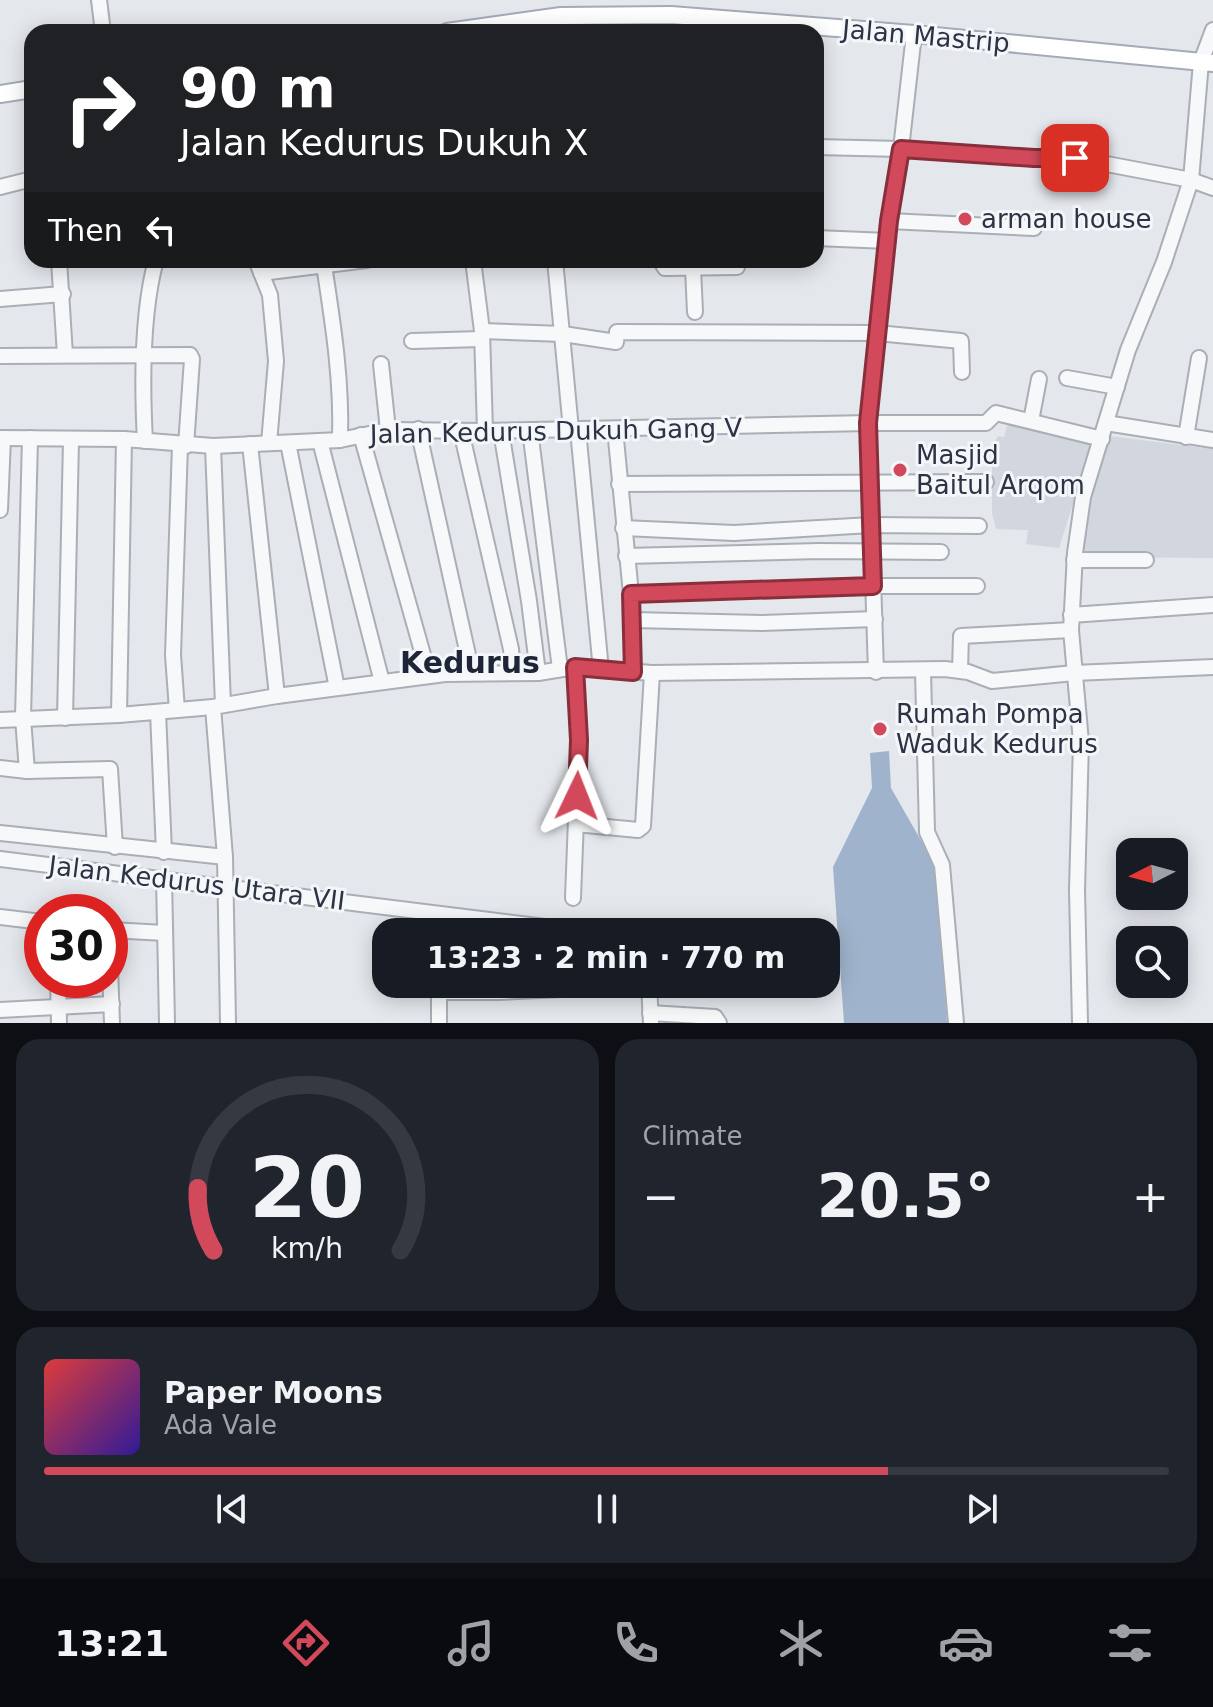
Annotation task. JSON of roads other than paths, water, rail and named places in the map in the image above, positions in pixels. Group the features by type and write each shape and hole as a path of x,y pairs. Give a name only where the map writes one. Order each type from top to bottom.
{"main road":[{"name":"Jalan Mastrip","path":"538,24 600,14 671,15 786,24"},
{"name":"Jalan Mastrip","path":"824,27 1207,63"},
{"path":"0,94 24,90"}],"street":[{"path":"99,0 102,24"},
{"path":"1080,1023 1077,890 1081,742 1071,622 1074,560 1083,497 1128,350 1164,262 1191,180 1213,30"},
{"path":"876,672 868,423 889,221 914,34"},
{"path":"824,147 1075,158 1191,180 1213,188"},
{"path":"0,187 24,181"},
{"path":"889,221 1034,228"},
{"path":"824,238 888,241"},
{"path":"60,268 65,355"},
{"path":"145,441 145,355 154,268"},
{"path":"258,268 270,295 276,361 269,443"},
{"path":"324,268 337,341 342,396 340,440"},
{"path":"474,268 482,335 485,431"},
{"path":"556,268 601,670"},
{"path":"665,268 693,268 695,312"},
{"path":"0,299 63,294"},
{"path":"412,341 482,335 563,334 616,342 617,332 877,333 961,341 962,372"},
{"path":"0,356 190,355 173,655 177,710"},
{"path":"1186,437 1199,358"},
{"path":"381,364 388,430"},
{"path":"1067,378 1117,387"},
{"path":"1039,379 1031,421 1102,439"},
{"name":"Jalan Kedurus Dukuh Gang V","path":"2,438 124,439 213,446 340,440 388,430 418,429 575,430 989,421 996,413 1031,421"},
{"path":"1106,423 1213,440"},
{"path":"418,429 472,673"},
{"path":"615,429 631,594 633,672"},
{"path":"530,430 579,740 573,898"},
{"path":"461,431 511,649 513,673"},
{"path":"501,431 535,637 538,673"},
{"path":"361,435 429,676"},
{"path":"0,510 2,438"},
{"path":"27,771 23,718 30,438"},
{"path":"119,715 124,439"},
{"path":"65,718 71,440"},
{"path":"320,441 382,682"},
{"path":"288,443 337,688"},
{"path":"250,444 277,696"},
{"path":"213,446 228,1023"},
{"path":"619,484 986,482"},
{"path":"623,528 734,533 871,525 979,526"},
{"path":"626,556 819,551 941,552"},
{"path":"1074,560 1146,560"},
{"path":"631,594 873,586 977,586"},
{"path":"960,670 961,636 1213,605"},
{"path":"632,620 762,623 875,619"},
{"path":"0,720 158,712 429,676 538,673 568,668 652,673 960,670 992,681 1074,673 1213,667"},
{"path":"923,671 927,832 942,865 956,1023"},
{"path":"576,824 638,830 643,826 652,673"},
{"path":"158,712 164,852"},
{"path":"0,768 27,771 110,769 115,847"},
{"path":"0,833 225,857"},
{"name":"Jalan Kedurus Utara VII","path":"0,859 476,918"},
{"path":"164,878 167,1023"},
{"path":"0,917 24,920"},
{"path":"128,931 165,933"},
{"path":"58,998 59,1023"},
{"path":"112,998 112,1023"},
{"path":"439,998 439,1023"},
{"path":"650,998 651,1018 715,1017 719,1023"},
{"path":"0,1010 112,1004"}],"water":[{"path":"889,751 891,788 935,865 947,1023 844,1023 840,918 837,918 833,867 872,788 870,753"}],"place":[{"name":"arman house","path":"965,219"},
{"name":"Masjid Baitul Arqom","path":"900,470"},
{"name":"Rumah Pompa Waduk Kedurus","path":"880,729"}],"district":[{"name":"Kedurus","path":"470,663"}]}
